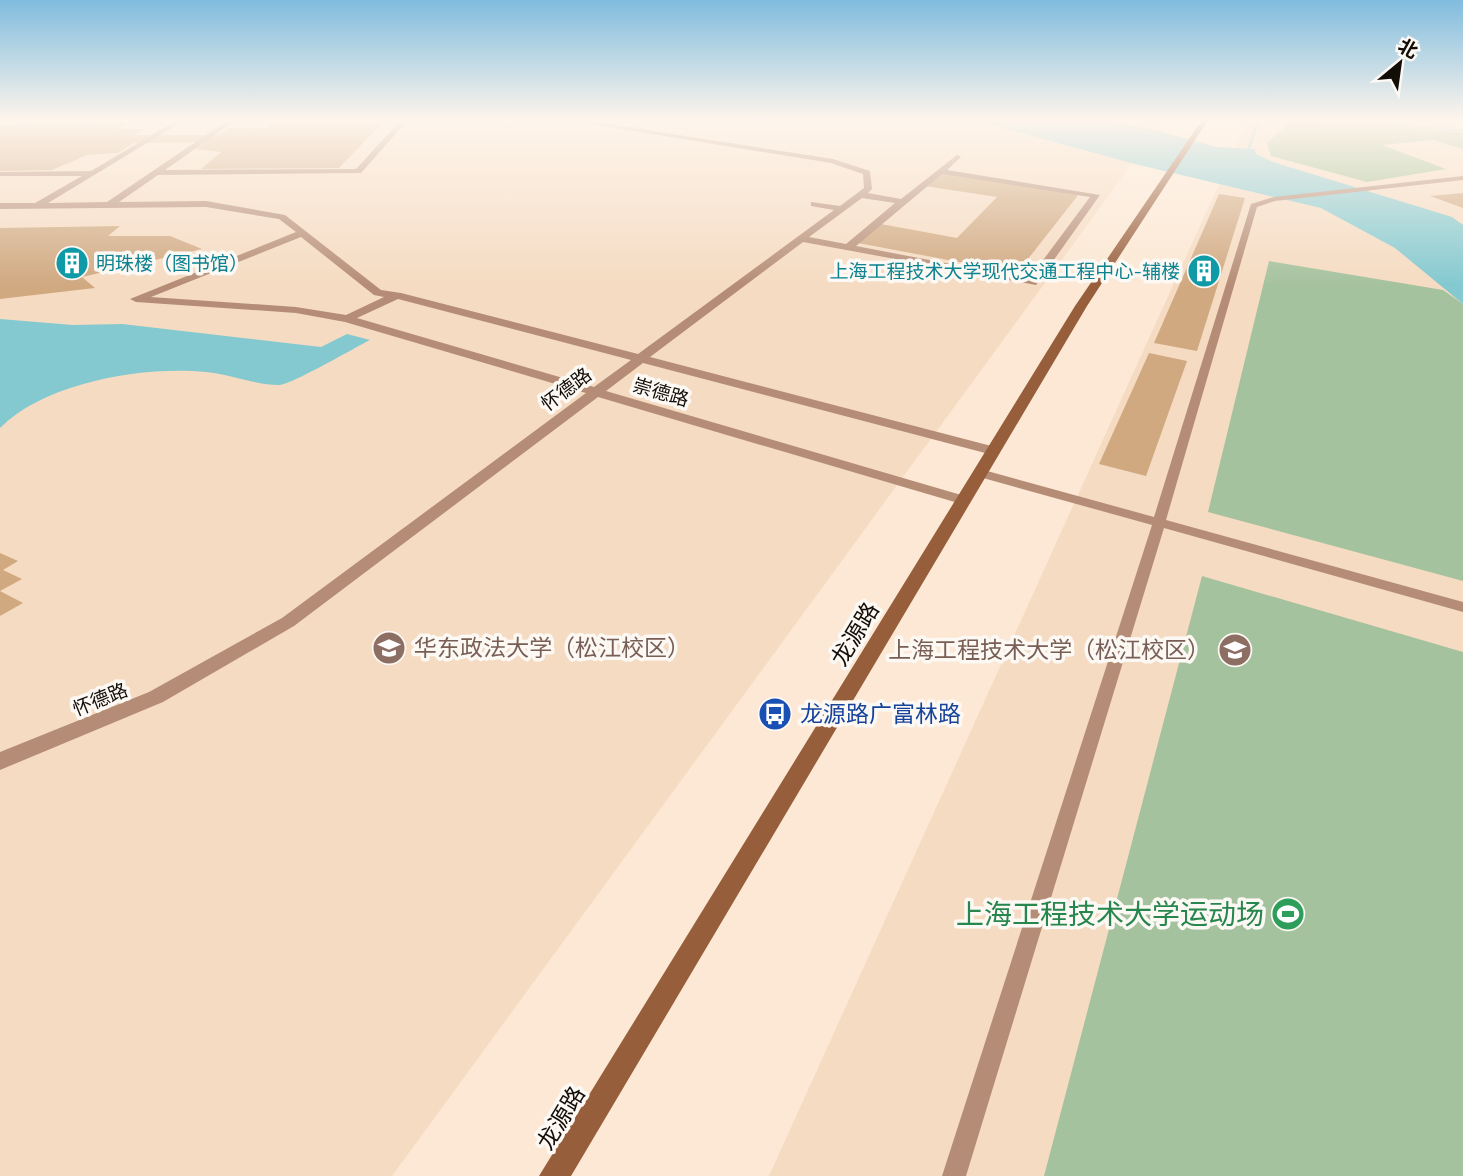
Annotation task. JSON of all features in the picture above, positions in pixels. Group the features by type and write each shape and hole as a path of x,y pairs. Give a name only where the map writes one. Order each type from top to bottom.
{"main road":[{"name":"龙源路","path":"554,1176 1081,306 1170,175"}],"street":[{"path":"38,205 89,175"},
{"path":"108,205 152,175"},
{"path":"861,195 868,190 867,175"},
{"path":"848,247 935,175"},
{"path":"802,239 1032,283 1096,195 965,175"},
{"path":"861,195 903,202"},
{"name":"怀德路","path":"0,761 156,697 288,622 641,356 861,195"},
{"name":"崇德路","path":"0,205 206,204 282,217 377,293 397,295 641,356 994,451"},
{"path":"814,204 842,209"},
{"name":"崇德路","path":"300,234 136,299 296,310 347,319 963,500"},
{"path":"347,319 397,295"}],"lane":[{"path":"954,1176 1159,522 1254,206 1274,199 1463,178"},
{"path":"980,473 1463,607"}],"shaded area":[{"name":"华东政法大学（松江校区）","path":"0,175 1124,175 392,1176 0,1176"},
{"name":"上海工程技术大学（松江校区）","path":"1223,175 1463,175 1463,1176 769,1176"}],"green space":[{"path":"1341,175 1410,175 1367,182"},
{"path":"1269,261 1443,290 1463,304 1463,581 1208,512"},
{"name":"上海工程技术大学运动场","path":"1202,576 1463,652 1463,1176 1044,1176"}],"water":[{"path":"1181,175 1315,175 1452,217 1463,225 1463,304 1395,248 1321,208"},
{"path":"0,319 73,325 122,324 321,347 347,334 370,340 309,373 279,385 215,373 181,371 97,380 43,399 19,412 0,428"}],"building":[{"path":"938,175 952,175 1079,194 1017,273 858,243 881,224 957,238 997,197 925,186"},
{"path":"1463,193 1463,208 1430,196"},
{"name":"上海工程技术大学现代交通工程中心-辅楼","path":"1219,194 1245,198 1197,351 1154,343"},
{"name":"明珠楼（图书馆）","path":"120,226 108,236 170,236 202,249 82,277 95,288 0,299 0,228"},
{"path":"1149,353 1187,361 1146,476 1099,464"},
{"path":"0,553 18,561 3,570 22,579 0,591"},
{"path":"0,591 23,603 0,616"}],"place":[{"name":"明珠楼（图书馆）","path":"72,263"},
{"name":"上海工程技术大学现代交通工程中心-辅楼","path":"1204,271"},
{"name":"华东政法大学（松江校区）","path":"389,648"},
{"name":"上海工程技术大学（松江校区）","path":"1235,650"},
{"name":"龙源路广富林路","path":"775,714"},
{"name":"上海工程技术大学运动场","path":"1288,914"}]}
